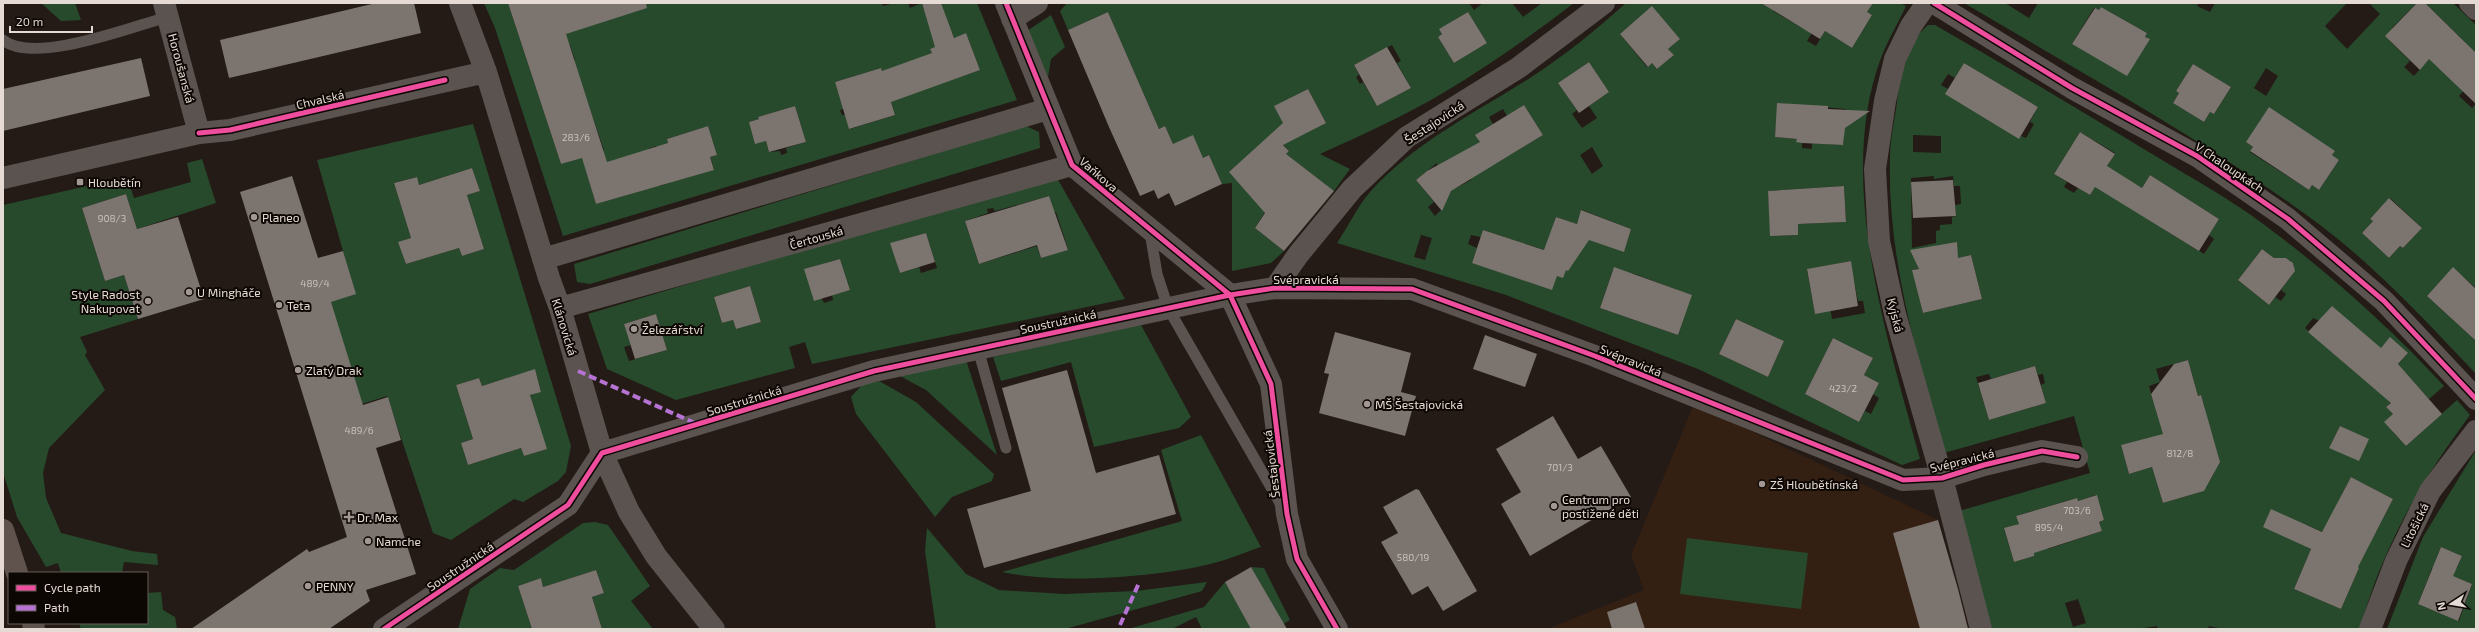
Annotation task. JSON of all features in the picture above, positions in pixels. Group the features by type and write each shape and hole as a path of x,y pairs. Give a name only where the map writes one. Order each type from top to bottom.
{"main road":[{"path":"3,530 17,572"}],"street":[{"name":"Klánovická","path":"460,3 486,72 543,259 560,308 602,453 629,512 656,556 714,629"},
{"path":"1009,11 1037,3"},
{"name":"Šestajovická","path":"1274,288 1298,255 1352,189 1407,137 1518,68 1604,3"},
{"name":"Kyjská","path":"1927,3 1912,26 1895,59 1885,101 1875,169 1879,241 1893,307 1942,478 1981,629"},
{"name":"V Chaloupkách","path":"1934,3 2072,88 2197,156 2288,219 2384,301 2476,399"},
{"path":"2470,3 2476,9"},
{"name":"Horoušanská","path":"166,10 200,133"},
{"name":"Vaňkova","path":"1009,11 1072,165 1230,295"},
{"name":"Chvalská","path":"3,178 200,133 230,130 486,72"},
{"path":"543,259 1048,108"},
{"name":"Čertouská","path":"560,308 1072,165"},
{"name":"Svépravická","path":"1168,308 1230,295 1274,288 1412,289 1595,356 1903,480 1942,478 2042,451 2077,457"},
{"name":"Šestajovická","path":"1230,295 1271,384 1287,514 1297,559 1337,629"},
{"name":"Soustružnická","path":"384,629 568,504 602,453 874,371 1168,308"},
{"name":"Litošická","path":"2370,629 2396,561 2430,491 2476,432"}],"lane":[{"path":"3,40 10,45 43,50 166,10"},
{"path":"1150,229 1157,274 1168,308 1287,514"},
{"path":"978,349 1006,448"}],"shaded area":[{"name":"ZŠ Hloubětínská","path":"1694,404 1938,520 1969,629 1547,629 1644,590 1631,555"}],"green space":[{"path":"41,3 75,3 81,20 61,21"},
{"path":"484,3 508,3 561,164 604,150 573,61 575,60 570,45 568,46 564,34 606,3 882,3 883,6 894,3 908,3 910,8 922,3 924,10 941,3 977,3 1017,100 563,236 495,28","holes":["952,32 954,38 966,33 980,70 960,77 932,53 930,49 938,46 935,38","881,68 895,115 850,129 845,115 842,115 840,110 844,109 835,82","795,106 806,142 786,148 787,153 781,155 780,151 769,152 766,141 749,122 759,119 758,117","708,126 717,155 710,157 714,169 679,180 667,139","656,146 661,160 674,181 660,186 648,149","586,169 640,191 596,204"]},
{"path":"1067,3 1469,3 1474,10 1483,3 1512,3 1523,17 1542,3 1574,3 1510,50 1443,93 1398,117 1320,154 1350,169 1334,191 1267,209 1255,228 1284,251 1271,263 1232,271 1232,183 1222,184 1209,155 1203,158 1173,144 1165,126 1159,129 1108,12 1068,30 1060,11","holes":["1468,12 1487,43 1454,63 1438,37 1442,34 1440,29","1392,45 1401,61 1397,63 1411,88 1377,106 1363,82 1360,84 1356,77 1359,75 1354,65","1308,89 1326,123 1275,106","1273,133 1289,151 1246,190"]},
{"path":"1626,3 1778,3 1773,11 1802,28 1807,20 1816,26 1807,41 1816,46 1825,31 1852,48 1872,15 1867,12 1870,7 1863,3 1900,3 1906,6 1881,58 1868,105 1863,155 1865,207 1871,260 1881,312 1920,459 1902,465 1698,369 1506,295 1337,243 1370,192 1406,158 1446,129 1543,70","holes":["1652,7 1680,39 1668,49 1674,55 1657,69 1652,63 1647,67 1620,34","1589,62 1609,92 1589,106 1597,118 1582,128 1572,114 1577,110 1558,83","1778,103 1846,109 1843,145 1812,143 1812,149 1802,148 1802,143 1797,139 1775,137","1524,105 1543,135 1493,165 1476,135 1493,124 1489,117 1503,109 1507,116","1592,147 1603,166 1592,174 1580,155","1457,155 1471,180 1456,188 1442,163","1437,163 1442,209 1435,216 1428,207 1434,202 1416,180","1844,186 1846,222 1798,224 1798,235 1771,236 1768,191","1582,210 1631,229 1624,250 1553,226 1556,217 1577,224","1483,230 1563,256 1472,263 1477,248 1468,244 1471,235 1481,237","1421,235 1432,238 1425,260 1414,257","1850,261 1858,301 1863,301 1865,313 1832,319 1830,306 1823,312 1815,313 1807,270","1613,269 1635,274 1691,295 1678,335 1600,308","1736,319 1784,341 1768,377 1719,354","1833,338 1873,358 1864,375 1879,383 1873,394 1879,398 1871,414 1865,411 1859,422 1805,394"]},
{"path":"1964,3 2005,3 2029,18 2038,3 2199,3 2197,6 2210,12 2215,3 2347,3 2325,26 2347,49 2380,14 2369,3 2417,3 2392,28 2396,33 2389,40 2410,61 2404,67 2414,76 2428,60 2424,56 2447,62 2465,42 2425,3 2453,3 2476,25 2476,53 2473,72 2465,89 2459,96 2472,108 2476,104 2476,288 2453,268 2427,296 2476,341 2476,374 2422,317 2384,280 2324,228 2237,167 2192,138","holes":["2101,7 2147,33 2145,37 2149,39 2100,59 2072,44 2094,8 2099,10","2193,64 2231,87 2214,114 2210,112 2204,122 2173,103 2179,93 2176,91","2266,68 2278,76 2266,96 2254,88","2246,142 2335,151 2332,155 2339,160 2319,190 2312,185 2309,190 2250,152 2253,147","2390,198 2422,228 2403,248 2400,246 2389,258 2362,233 2373,221 2370,219"]},
{"path":"1051,15 1065,47 1051,59 1048,77 1027,31"},
{"path":"1928,25 1935,25 2077,109 2251,215 2327,274 2376,317 2444,386 2429,399 2414,383 2386,407 2393,414 2393,432 2406,446 2457,400 2470,415 2423,484 2402,521 2380,568 2359,629 2223,629 2209,626 2208,629 2157,629 2157,626 2137,629 1992,629 1959,511 2090,473 2074,416 1944,453 1914,343 1906,306 1893,232 1890,194 1891,142 1901,81 1910,50 1921,32","holes":["1964,63 2038,107 2030,122 2034,124 2026,138 2021,136 2019,138 1946,94 1948,89 1941,85 1948,74 1955,78","2080,132 2115,153 2090,195 2078,188 2074,193 2064,187 2067,182 2054,174","1913,135 1941,136 1941,153 1913,152","2150,175 2219,219 2209,235 2214,239 2204,254 2163,229 2132,182 2142,188","1934,176 1934,179 1953,176 1954,186 1960,186 1961,204 1955,205 1956,216 1952,217 1952,224 1940,225 1940,230 1936,231 1936,243 1912,248 1911,178","2262,249 2278,261 2281,258 2286,258 2293,263 2293,273 2281,290 2286,294 2281,301 2275,297 2269,305 2238,280","1971,255 1982,299 1923,313 1913,270","2313,318 2380,349 2408,353 2376,390 2305,328","2188,360 2198,396 2201,395 2205,409 2153,401 2149,386 2160,382 2156,369","2035,366 2038,375 2043,374 2045,383 2041,385 2046,403 1989,420 1976,377 1989,374 1991,379","2208,421 2219,459 2212,461 2215,471 2209,482 2199,485 2201,492 2163,503 2152,467 2129,474 2121,445 2181,432","2340,426 2356,434 2329,448","2351,477 2393,499 2376,532 2338,502","2096,495 2104,520 2099,522 2102,531 2048,549 2046,546 2033,550 2034,556 2014,562 2004,529 2019,524 2016,516 2076,498 2078,501","2307,525 2363,550 2356,567 2359,568 2341,609 2294,589 2311,549 2299,543","2078,599 2086,623 2073,627 2065,603"]},
{"path":"473,124 571,446 566,472 558,481 523,502 514,499 451,540 433,533 387,396 362,404 330,301 355,293 317,160","holes":["472,168 480,191 467,195 484,249 462,256 459,248 406,264 399,242 411,238 394,183 416,177 419,185","535,370 541,391 530,395 546,449 524,456 521,448 468,465 461,443 473,439 456,385 479,378 482,386"]},
{"path":"1026,126 1039,132 1040,148 590,284 577,282 574,264"},
{"path":"202,159 216,203 137,229 126,194 82,208 105,281 124,275 138,319 80,337 87,352 85,355 105,390 49,448 43,473 46,498 61,533 132,551 157,554 158,565 124,562 122,572 61,572 58,563 46,567 17,517 3,472 3,205 127,177 134,198 191,182 187,163"},
{"path":"1048,176 1056,176 1125,299 812,364 805,342 789,347 795,368 676,400 607,369 588,314","holes":["1049,196 1068,249 1041,258 1037,246 979,264 965,221 988,213 987,209 993,208 995,211","926,233 937,268 921,273 919,267 900,273 891,243","840,259 850,290 832,295 833,300 824,303 805,269","750,286 761,322 736,329 733,320 722,323 714,297","656,314 667,350 629,361 624,347 631,345 624,324"]},
{"path":"1140,323 1191,417 1179,428 1094,447 1071,362 1001,381 993,357"},
{"path":"966,360 997,455 926,390 900,376"},
{"path":"879,381 916,402 994,474 992,481 952,497 935,517 856,414 851,397 862,385"},
{"path":"1201,435 1261,547 1206,565 1183,570 1132,576 1104,578 1050,578 1002,572 1182,521 1161,450"},
{"path":"2476,450 2476,629 2387,629 2423,537","holes":["2441,547 2462,556 2457,568 2436,559","2432,568 2472,584 2459,621 2418,604"]},
{"path":"595,522 608,525 650,586 631,601 653,629 602,629 592,597 604,593 596,570 543,587 541,578 518,586 532,629 458,629 470,589 500,568 514,570 583,523"},
{"path":"927,528 966,574 999,590 1065,594 1136,591 1207,582 1202,591 1065,629 936,629 925,551"},
{"path":"1687,538 1808,553 1801,609 1680,594"},
{"path":"1251,567 1264,568 1290,620 1275,629 1202,629 1196,617 1172,629 1128,629 1204,607 1225,582 1247,620 1273,606"},
{"path":"161,592 163,610 175,617 177,629 81,629 79,624 148,624 148,593"}],"building":[{"path":"376,3 414,3 421,33 229,78 220,40"},
{"path":"508,3 646,3 647,8 566,34 607,162 668,143 667,139 708,126 717,155 710,157 714,170 596,204 582,158 561,164"},
{"path":"922,3 941,3 954,38 966,33 980,70 891,102 895,115 849,129 835,82 881,68 882,71 932,53 930,49 935,47"},
{"path":"1761,3 1873,3 1867,12 1872,15 1852,48 1825,31 1820,39"},
{"path":"2417,3 2425,3 2476,53 2476,104 2429,59 2420,70 2385,36"},
{"path":"1652,6 1680,39 1668,49 1674,55 1657,69 1652,63 1648,67 1620,34"},
{"path":"2101,7 2147,33 2145,37 2150,39 2127,76 2072,44 2095,8 2099,10"},
{"path":"1108,12 1159,129 1165,126 1173,144 1193,135 1203,158 1209,155 1222,184 1175,206 1169,193 1158,199 1154,190 1140,196 1068,30"},
{"path":"1468,12 1487,43 1454,63 1438,37 1442,34 1439,29"},
{"path":"1387,47 1411,88 1377,106 1354,65"},
{"path":"141,58 150,96 3,131 3,89"},
{"path":"1589,62 1609,92 1579,113 1558,83"},
{"path":"1964,63 2038,107 2019,139 1945,94"},
{"path":"2193,64 2231,87 2214,114 2210,112 2204,122 2173,103 2179,93 2176,91"},
{"path":"1308,89 1326,123 1283,145 1289,151 1286,154 1334,191 1284,251 1255,228 1265,213 1229,172 1283,123 1274,106"},
{"path":"1777,103 1828,106 1828,109 1870,111 1845,128 1843,145 1802,143 1796,142 1797,139 1775,137"},
{"path":"1524,105 1543,135 1451,191 1442,211 1416,180 1427,171 1480,142 1475,135"},
{"path":"795,106 806,142 769,152 766,141 755,144 749,122 759,119 758,117"},
{"path":"2269,107 2335,151 2332,155 2339,160 2319,190 2312,185 2309,190 2250,151 2253,147 2246,142"},
{"path":"2080,132 2115,154 2107,166 2142,188 2150,175 2219,219 2199,251 2095,187 2090,195 2054,174"},
{"path":"472,168 480,191 467,195 484,249 462,256 459,248 406,264 398,242 411,238 394,183 417,177 419,185"},
{"path":"292,176 318,258 343,251 356,294 331,302 363,405 388,397 401,440 376,448 416,574 366,590 370,601 329,629 191,629 307,549 309,552 347,537 240,192"},
{"path":"1953,180 1956,216 1913,218 1911,182"},
{"path":"1844,186 1846,222 1798,224 1798,235 1770,236 1768,191"},
{"path":"126,194 137,229 178,217 204,299 138,319 124,275 105,281 82,208"},
{"path":"1049,196 1068,250 1041,258 1037,245 979,264 965,221"},
{"path":"2389,198 2422,228 2403,248 2400,246 2389,258 2362,233 2373,221 2370,219"},
{"path":"1581,210 1631,229 1624,252 1589,240 1568,271 1566,270 1563,278 1557,276 1552,290 1472,263 1483,230 1544,250 1556,217 1577,224"},
{"path":"926,233 935,262 900,273 890,243"},
{"path":"1957,242 1958,258 1971,255 1982,299 1923,313 1912,270 1919,269 1910,250"},
{"path":"2262,249 2274,258 2286,258 2293,263 2295,271 2269,305 2238,280"},
{"path":"840,259 850,290 814,301 804,269"},
{"path":"1851,261 1858,306 1815,314 1807,269"},
{"path":"1614,267 1692,295 1678,335 1600,308"},
{"path":"2453,267 2476,289 2476,341 2427,296"},
{"path":"750,286 761,322 736,329 733,320 722,323 714,297"},
{"path":"2332,306 2381,348 2390,337 2408,353 2398,364 2442,414 2406,446 2384,422 2393,414 2386,407 2391,403 2308,332"},
{"path":"656,314 667,350 635,359 624,324"},
{"path":"1736,319 1784,341 1768,377 1719,354"},
{"path":"1335,332 1411,353 1401,392 1416,396 1405,436 1319,413 1329,374 1324,373"},
{"path":"1485,335 1537,354 1525,387 1473,369"},
{"path":"1833,338 1873,358 1864,375 1879,383 1859,422 1805,394"},
{"path":"2188,360 2198,396 2201,395 2220,462 2204,491 2163,503 2152,467 2129,474 2121,445 2163,434 2151,394 2174,364"},
{"path":"2035,366 2046,403 1989,420 1978,383"},
{"path":"535,369 541,392 530,395 547,449 524,456 521,448 468,465 461,443 473,439 456,385 479,378 482,386"},
{"path":"1067,370 1096,473 1159,455 1176,514 984,568 967,509 1031,491 1002,388"},
{"path":"1553,416 1578,459 1601,446 1631,497 1530,556 1501,504 1521,492 1496,449"},
{"path":"2340,426 2369,439 2359,461 2329,448"},
{"path":"2351,477 2393,499 2358,567 2359,568 2341,609 2294,589 2311,549 2263,527 2271,509 2322,532"},
{"path":"1416,489 1419,490 1477,591 1443,611 1428,586 1412,595 1381,542 1398,533 1383,507"},
{"path":"2097,495 2104,520 2099,522 2102,531 2034,553 2034,556 2014,562 2004,528 2019,524 2016,516 2077,498 2078,501"},
{"path":"1938,520 1968,629 1920,629 1893,533"},
{"path":"2441,547 2462,556 2453,576 2472,584 2458,621 2418,604"},
{"path":"1251,567 1287,629 1251,629 1225,582"},
{"path":"596,570 604,593 592,597 602,629 532,629 518,586 541,578 543,587"},
{"path":"1636,602 1645,629 1612,629 1607,612"}],"marked path":[{"path":"578,371 697,424"},
{"path":"1120,625 1139,583"}],"cycle path":[{"path":"1006,3 1072,165 1230,295 1271,384 1287,514 1297,559 1337,629"},
{"path":"1934,3 2072,88 2197,156 2288,219 2384,301 2476,399"},
{"path":"199,133 230,130 445,80"},
{"path":"384,629 568,505 602,453 874,371 1230,295 1275,288 1412,289 1595,356 1903,480 1942,478 1984,465 2042,451 2077,457"}],"place":[{"name":"Hloubětín","path":"80,182"},
{"name":"Planeo","path":"254,217"},
{"name":"U Mingháče","path":"189,292"},
{"name":"Style Radost Nakupovat","path":"148,301"},
{"name":"Teta","path":"279,305"},
{"name":"Železářství","path":"634,329"},
{"name":"Zlatý Drak","path":"298,370"},
{"name":"MŠ Šestajovická","path":"1367,404"},
{"name":"ZŠ Hloubětínská","path":"1762,484"},
{"name":"Centrum pro postižené děti","path":"1554,506"},
{"name":"Dr. Max","path":"349,517"},
{"name":"Namche","path":"368,541"},
{"name":"PENNY","path":"308,586"}]}
